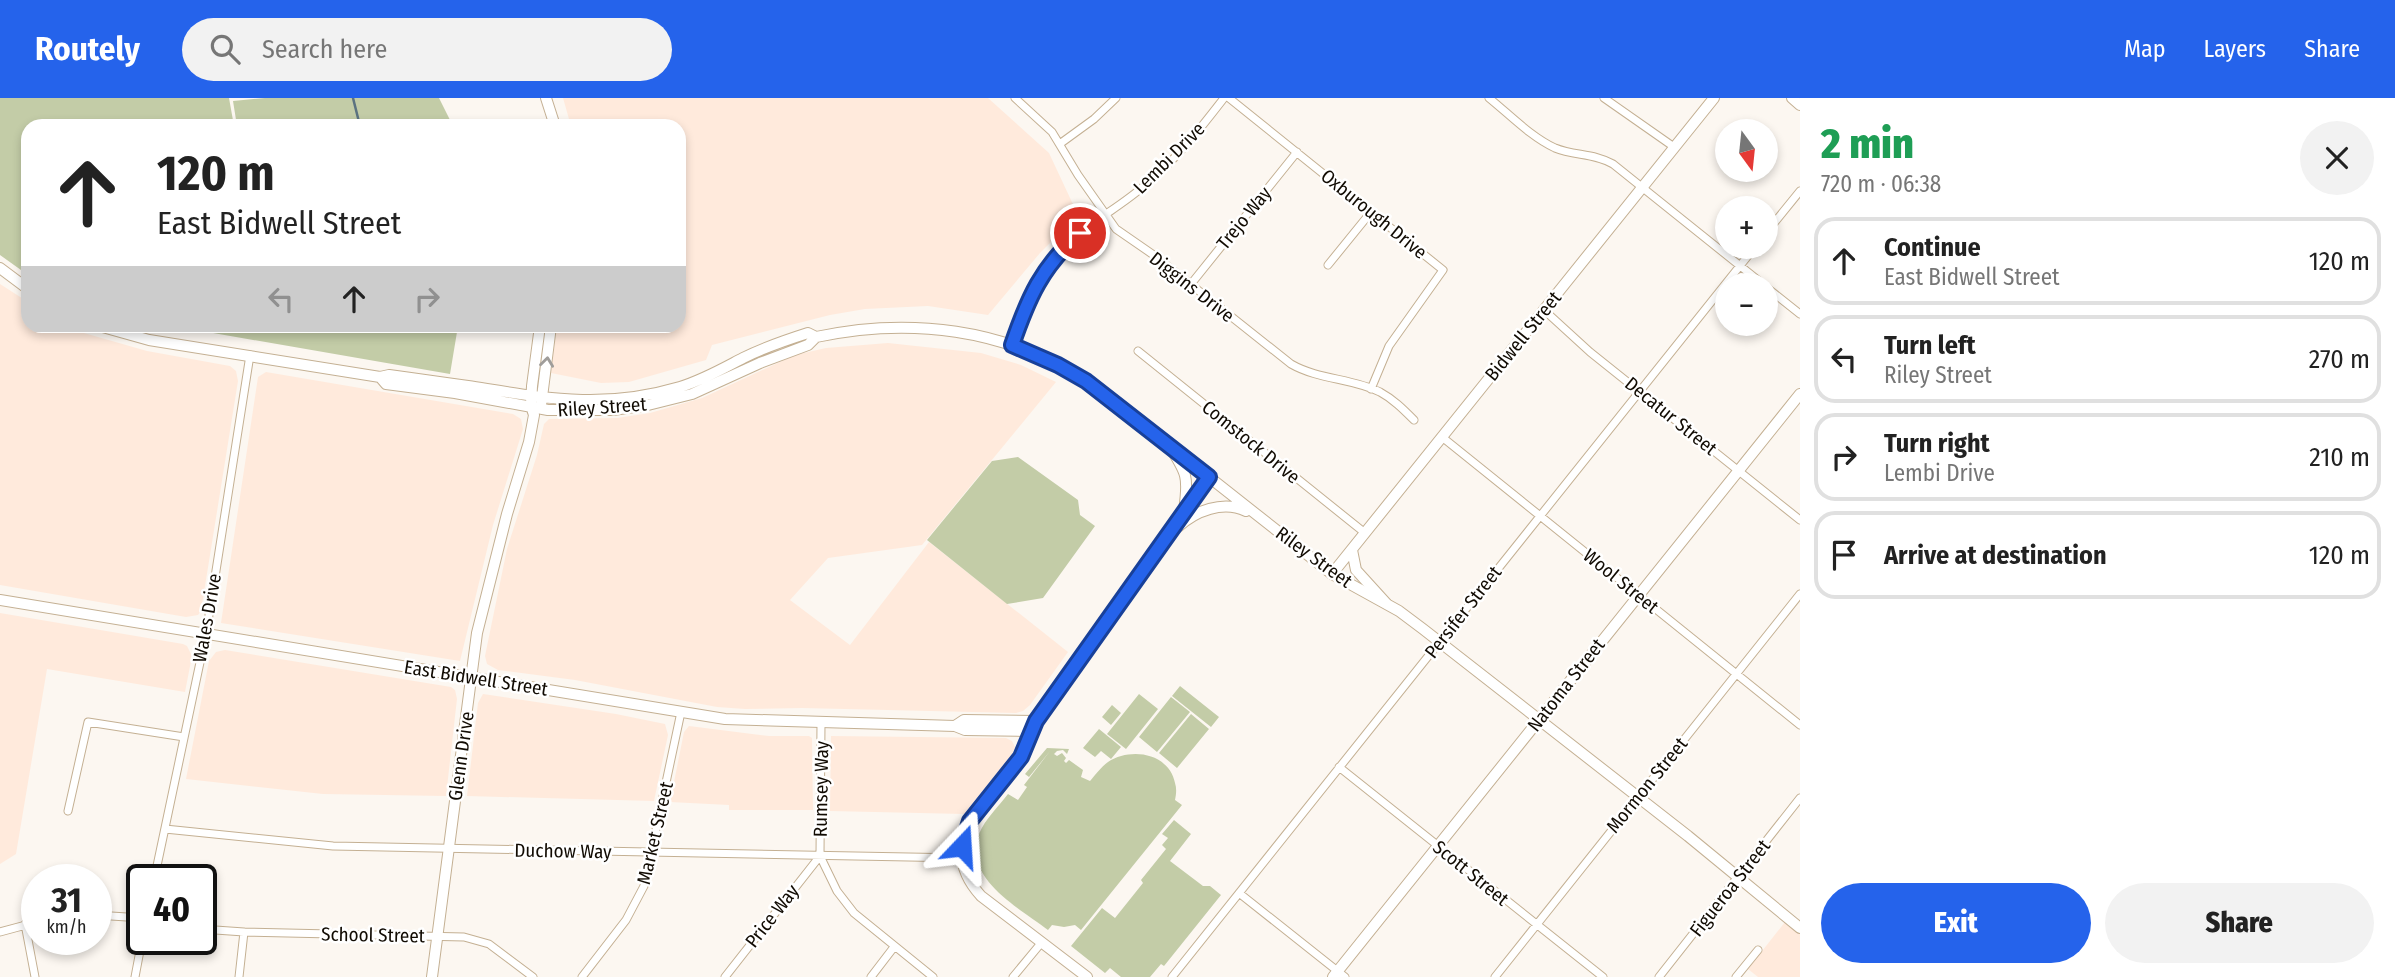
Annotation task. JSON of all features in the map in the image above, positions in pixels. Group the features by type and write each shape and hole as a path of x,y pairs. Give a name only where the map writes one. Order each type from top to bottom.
{"main road":[{"path":"546,98 553,119"},
{"name":"Bidwell Street","path":"1332,574 1714,98"},
{"path":"1792,98 1800,105"},
{"path":"1,270 21,284"},
{"name":"Riley Street","path":"124,333 149,340 380,377 389,375 536,405 599,411 648,405 692,394 808,345 816,337 859,329 920,327 968,333 1012,345 1047,359 1086,381 1332,574 1388,605 1440,642 1800,928"},
{"name":"Glenn Drive","path":"536,405 540,333"},
{"name":"Glenn Drive","path":"432,977 477,633 536,405 550,333"},
{"name":"Riley Street","path":"536,405 655,394 706,378 792,338 808,333 816,337"},
{"path":"741,372 750,361 787,346 792,338"},
{"name":"Natoma Street","path":"1338,975 1437,846 1800,394"},
{"path":"1168,444 1186,474 1188,486 1184,513"},
{"path":"1087,977 981,897 967,874 962,858 965,833 970,821 1021,757 1034,726 1209,477"},
{"path":"1163,542 1181,524 1203,511 1219,506 1236,506 1265,522"},
{"path":"1352,550 1356,570 1388,605"},
{"name":"East Bidwell Street","path":"0,600 745,721 955,726 964,720 1034,726"}],"street":[{"name":"Diggins Drive","path":"1015,98 1043,122 1061,143 1105,216 1125,237 1155,256 1300,369 1371,389 1389,398 1413,420"},
{"path":"1061,143 1094,119 1116,98"},
{"name":"Oxburough Drive","path":"1227,98 1443,270 1389,346 1371,389"},
{"name":"Lembi Drive","path":"1012,345 1026,304 1043,272 1067,244 1162,171 1227,98"},
{"path":"1489,98 1546,143 1563,150 1607,160 1748,273"},
{"path":"1604,98 1674,148"},
{"name":"Trejo Way","path":"1191,284 1297,152"},
{"path":"1778,218 1800,191"},
{"path":"1328,265 1371,212"},
{"name":"Persifer Street","path":"1172,977 1745,259"},
{"path":"1778,296 1800,314"},
{"name":"Decatur Street","path":"1544,310 1590,352 1800,520"},
{"name":"Comstock Drive","path":"1138,351 1365,533"},
{"name":"Wales Drive","path":"157,864 205,634 250,355"},
{"name":"Wool Street","path":"1442,437 1800,725"},
{"name":"Mormon Street","path":"1495,977 1800,594"},
{"name":"Market Street","path":"582,977 633,909 644,886 681,712"},
{"path":"68,811 89,722 184,737"},
{"name":"Rumsey Way","path":"821,723 820,856 845,903 863,922 933,977"},
{"name":"Scott Street","path":"1339,767 1603,977"},
{"name":"Figueroa Street","path":"1659,977 1800,798"},
{"name":"Duchow Way","path":"165,829 309,845 962,858"},
{"name":"Price Way","path":"724,977 820,856"},
{"path":"1239,893 1338,975"},
{"path":"0,932 21,925"},
{"name":"School Street","path":"217,930 464,937 489,944 533,977"},
{"path":"239,977 244,932"},
{"path":"1013,977 1042,942"},
{"path":"871,977 894,947"},
{"path":"1736,977 1758,950"},
{"path":"31,955 35,977"},
{"path":"135,977 139,955"}],"shaded area":[{"path":"563,98 988,98 1049,153 1078,215 1040,253 988,315 928,306 865,309 830,315 712,345 706,360 629,382 601,383 551,373 556,333 686,333 686,119 569,119"},
{"path":"0,284 21,298 21,333 84,333 147,351 230,366 236,371 238,381 201,611 198,615 186,617 0,585"},
{"path":"888,343 981,353 1021,365 1056,382 922,545 828,558 790,600 850,645 929,542 1068,652 1023,711 717,707 575,680 498,670 487,664 485,656 507,549 544,424 549,419 617,418 650,413 702,398 795,355 826,348"},
{"path":"266,372 513,414 521,419 523,429 493,525 460,661 221,623 258,377"},
{"path":"0,613 183,644 192,656 185,692 47,669 16,854 0,864"},
{"path":"225,650 451,687 455,690 457,699 446,796 323,794 186,779 209,661 216,652"},
{"path":"483,694 665,724 668,735 654,801 467,796 478,703"},
{"path":"689,726 769,736 812,738 813,810 729,810 729,805 670,802 684,732"},
{"path":"831,736 1006,738 1012,741 1015,747 964,814 830,811"},
{"path":"1785,922 1800,934 1800,977 1758,977 1748,969"}],"green space":[{"path":"0,98 229,98 233,119 21,119 21,270 0,255"},
{"path":"265,98 439,98 450,119 236,119 233,101"},
{"path":"213,333 457,333 450,374"},
{"path":"1018,457 1078,500 1080,515 1095,526 1043,598 1007,604 927,540 992,461"},
{"path":"1180,686 1219,717 1211,727 1172,696"},
{"path":"1139,694 1158,709 1126,749 1107,734"},
{"path":"1171,697 1190,712 1157,752 1139,737"},
{"path":"1112,705 1121,713 1111,725 1102,717"},
{"path":"1191,714 1209,729 1177,768 1159,753"},
{"path":"1099,729 1121,747 1111,759 1101,751 1095,757 1083,748"},
{"path":"1047,748 1069,749 1067,754 1063,750 1054,754 1057,756 1062,753 1066,763 1069,760 1083,770 1081,777 1090,781 1105,764 1117,757 1138,754 1157,759 1171,773 1176,787 1175,800 1182,805 1081,930 1075,925 1052,925 1048,930 1009,902 986,878 979,865 976,850 979,834 988,818 1008,794 1018,800 1027,787 1024,785 1050,751 1029,777 1025,774"},
{"path":"1174,820 1191,834 1170,861 1203,886 1210,886 1221,895 1164,966 1161,964 1150,977 1121,977 1110,968 1105,973 1071,946 1102,908 1115,918 1166,849 1162,845 1168,838 1162,834"}],"waterway":[{"path":"353,98 358,119"}],"route":[{"path":"962,846 973,815 1021,757 1036,721 1209,477 1086,381 1036,354 1012,345 1026,304 1043,272 1080,233"}]}
